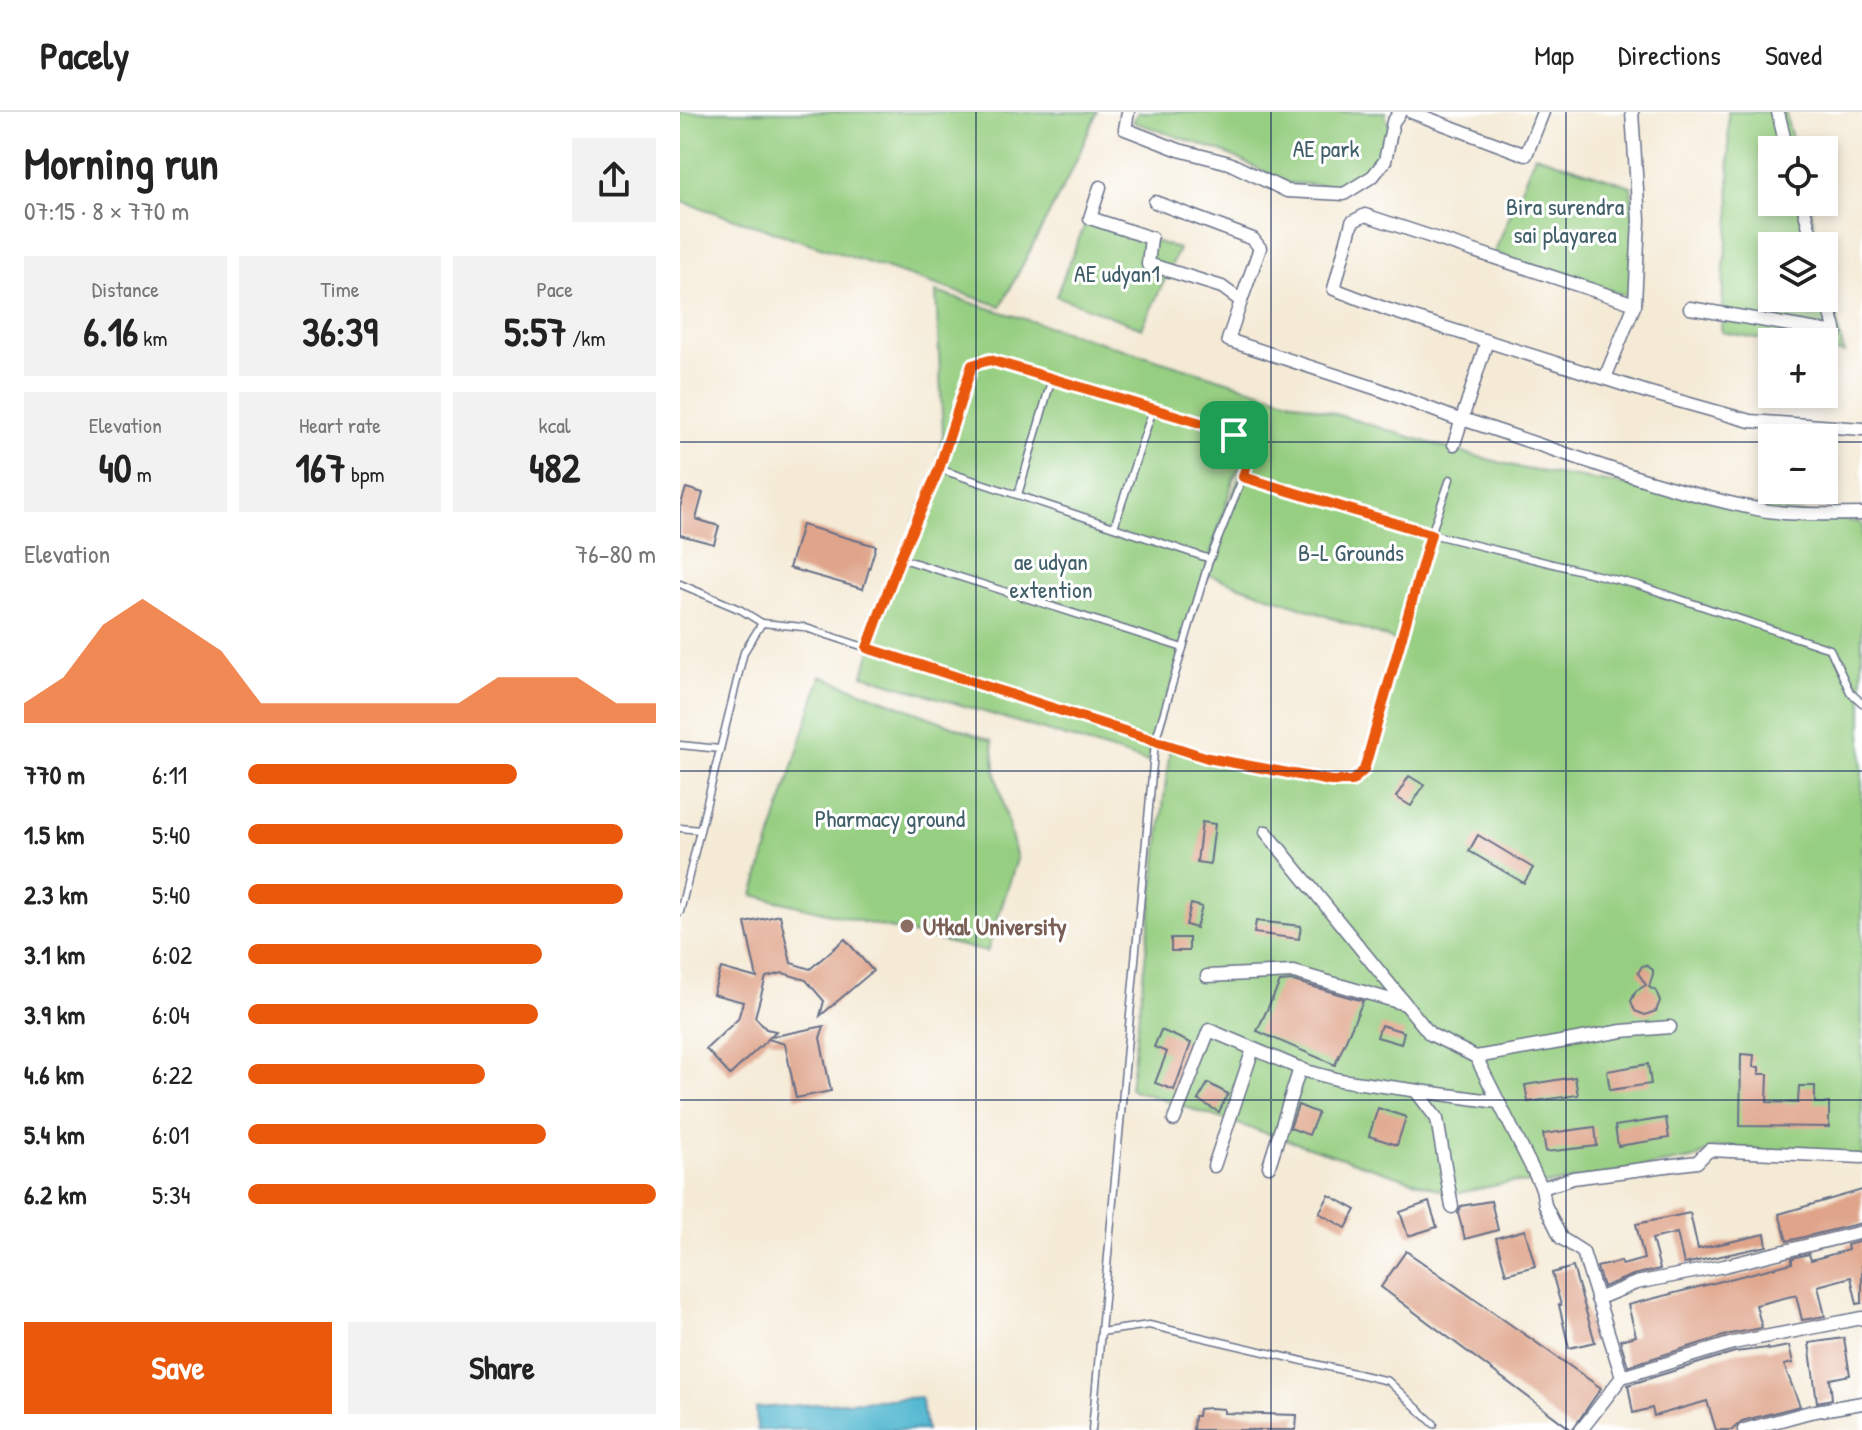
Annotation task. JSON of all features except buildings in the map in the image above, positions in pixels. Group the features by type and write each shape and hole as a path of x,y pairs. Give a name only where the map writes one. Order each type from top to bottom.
{"street":[{"path":"1128,112 1125,129 1179,150 1229,163 1287,191 1311,194 1344,194 1373,176 1385,161 1393,122 1400,112"},
{"path":"1411,112 1526,155 1543,112"},
{"path":"1605,378 1635,304 1639,220 1632,112"},
{"path":"1778,112 1784,136"},
{"path":"1100,187 1090,218 1151,238 1148,264 1222,287 1241,301"},
{"path":"1155,202 1253,239 1260,248 1228,340 1462,420 1662,483 1759,509 1862,514"},
{"path":"1635,304 1365,215 1352,222 1334,289 1386,309 1750,421 1862,429"},
{"path":"1690,308 1836,333 1831,312"},
{"path":"1454,444 1487,341"},
{"path":"1266,832 1430,1034 1476,1057 1622,1031 1670,1027"},
{"path":"1207,976 1294,972 1405,1004"},
{"path":"1174,1120 1209,1030 1300,1068 1340,1080 1498,1102"},
{"path":"1214,1166 1253,1049"},
{"path":"1476,1057 1542,1188 1545,1205 1561,1238 1583,1252 1622,1377"},
{"path":"1269,1166 1300,1068"},
{"path":"1416,1091 1437,1119 1452,1207"},
{"path":"1542,1188 1573,1178 1697,1162 1709,1150 1862,1157"},
{"path":"1597,1299 1636,1283 1724,1266 1862,1232"},
{"path":"1581,1430 1622,1377 1733,1343 1862,1318"},
{"path":"1744,1430 1810,1412 1862,1403"}],"lane":[{"path":"867,648 900,558 939,469 972,365 990,360 1234,435 1245,444 1247,464 1210,559 1155,742 1092,1430"},
{"path":"1018,495 1052,378"},
{"path":"1114,527 1153,409"},
{"path":"939,469 1210,559"},
{"path":"1243,477 1431,534 1638,585 1830,649 1850,692 1862,703"},
{"path":"680,584 741,610 762,623 803,627 1208,758 1331,781 1352,781 1364,770 1431,534 1450,479"},
{"path":"900,558 1183,648"},
{"path":"680,912 744,652 762,623"},
{"path":"680,745 720,749"},
{"path":"680,828 700,830"},
{"path":"1101,1332 1149,1325 1388,1381 1434,1424"}],"green space":[{"path":"680,112 1097,112 1072,170 1001,306 680,201"},
{"name":"AE park","path":"1138,112 1386,112 1391,129 1374,162 1342,186 1288,183 1226,153 1133,122"},
{"path":"1728,112 1785,112 1791,136 1758,136 1758,216 1812,216 1816,232 1758,232 1758,312 1834,312 1844,353 1838,352 1838,328 1758,328 1758,339 1721,332 1730,218"},
{"name":"Bira surendra sai playarea","path":"1535,155 1631,186 1634,221 1630,297 1494,253"},
{"name":"AE udyan1","path":"1087,219 1179,249 1142,328 1056,296"},
{"path":"936,292 1453,450 1525,469 1862,523 1862,1157 1716,1147 1696,1158 1544,1185 1513,1182 1453,1194 1130,1089 1170,747 1209,758 1352,781 1365,769 1400,642 1209,575 1210,559 1247,455 1234,477 1148,762 863,675 900,558 936,469 943,435"},
{"name":"Pharmacy ground","path":"821,676 992,741 996,774 1017,859 987,952 753,895"}],"water":[{"path":"921,1397 926,1430 757,1430 756,1408"}],"place":[{"name":"Utkal University","path":"907,926"}],"route":[{"path":"990,360 1234,435 1245,444 1247,464 1243,477 1431,534 1364,770 1352,781 1331,781 1208,758 867,648 900,558 939,469 972,365 990,360"}],"park label":[{"name":"B-L Grounds","path":"1351,552"},
{"name":"ae udyan extention","path":"1051,575"}]}
